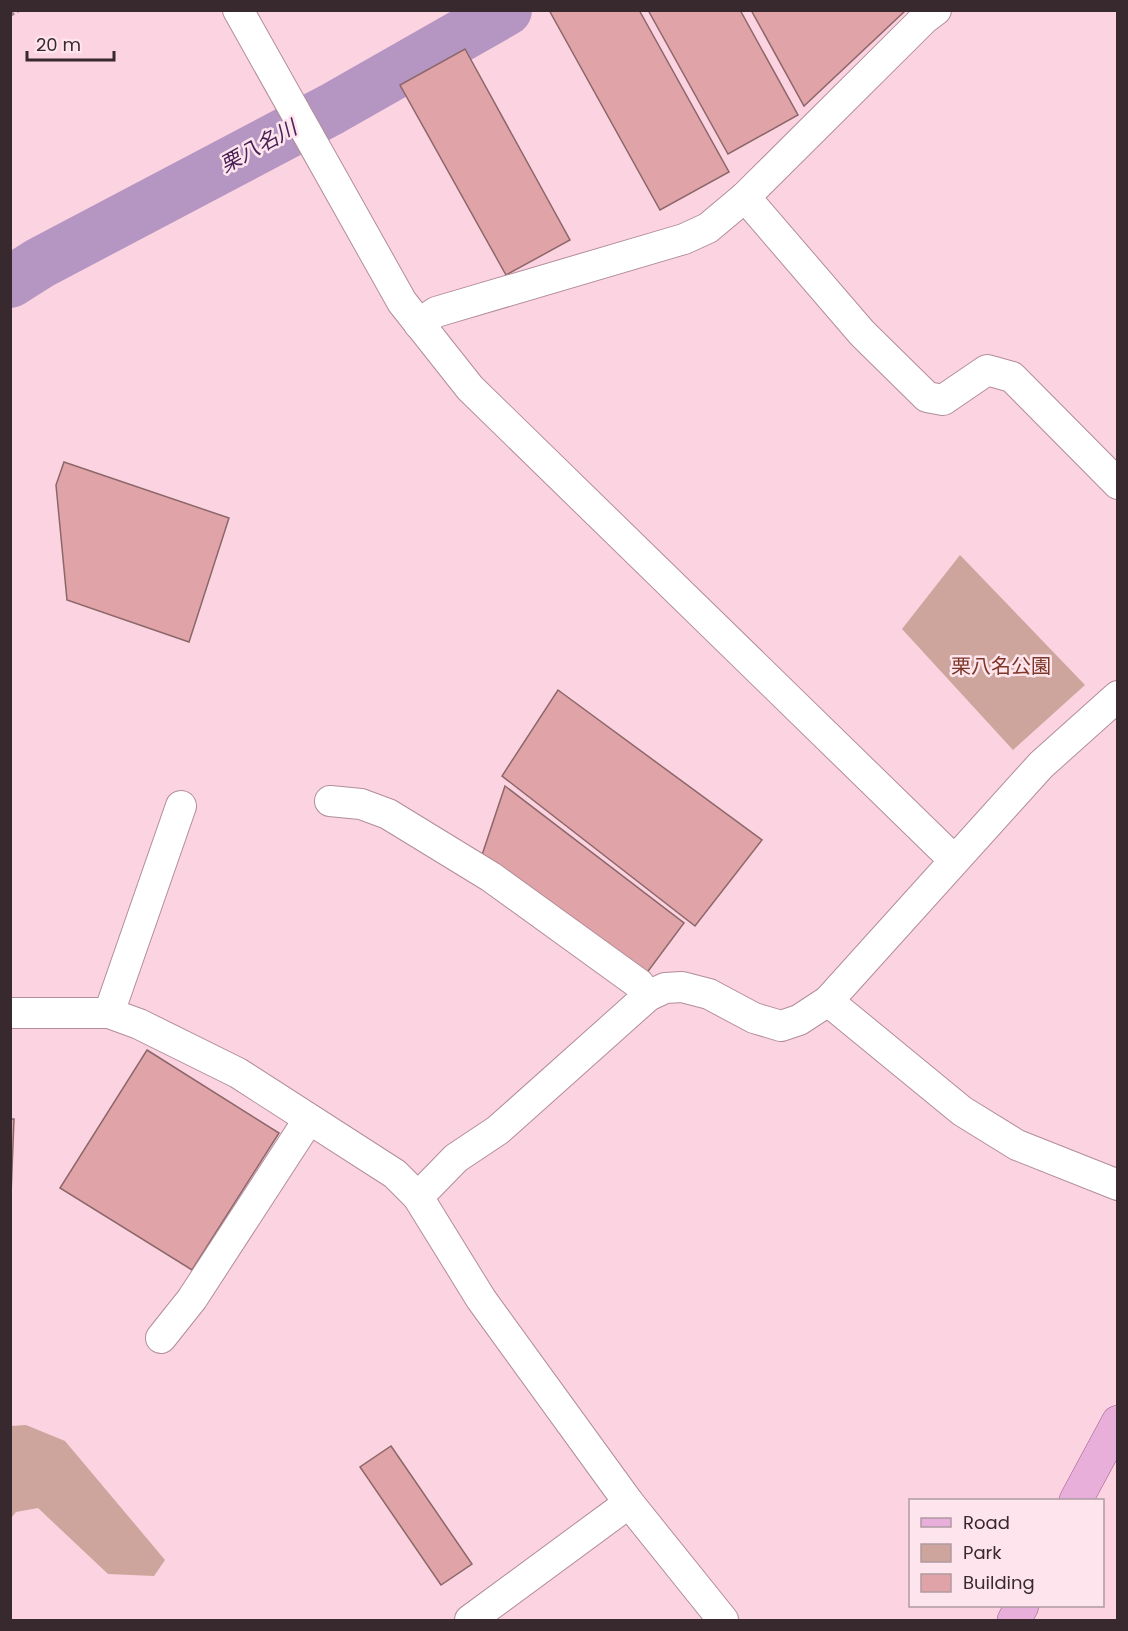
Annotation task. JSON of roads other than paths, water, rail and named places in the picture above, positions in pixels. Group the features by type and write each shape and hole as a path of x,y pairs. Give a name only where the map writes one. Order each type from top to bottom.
{"main road":[{"path":"1077,1499 1118,1422"}],"street":[{"path":"238,10 402,302 470,388 954,860"},
{"path":"418,324 436,312 684,239 708,228 745,197 936,10"},
{"path":"745,197 862,333 927,397 943,400 987,370 1012,376 1118,484"},
{"path":"418,1197 456,1158 498,1130 648,996 665,988 682,987 709,994 754,1018 780,1026 799,1020 828,1001 1041,765 1118,696"},
{"path":"330,801 360,804 388,814 482,871 639,984 648,996"},
{"path":"109,1013 181,806"},
{"path":"828,1001 962,1111 1017,1145 1118,1185"},
{"path":"10,1013 109,1013 140,1024 238,1073 395,1174 418,1197 481,1299 629,1503 723,1620"},
{"path":"161,1338 192,1299 309,1119"},
{"path":"470,1620 629,1503"}],"waterway":[{"name":"栗八名川","path":"10,282 40,263 332,109 506,10"}],"park label":[{"name":"栗八名公園","path":"1001,666"}]}
